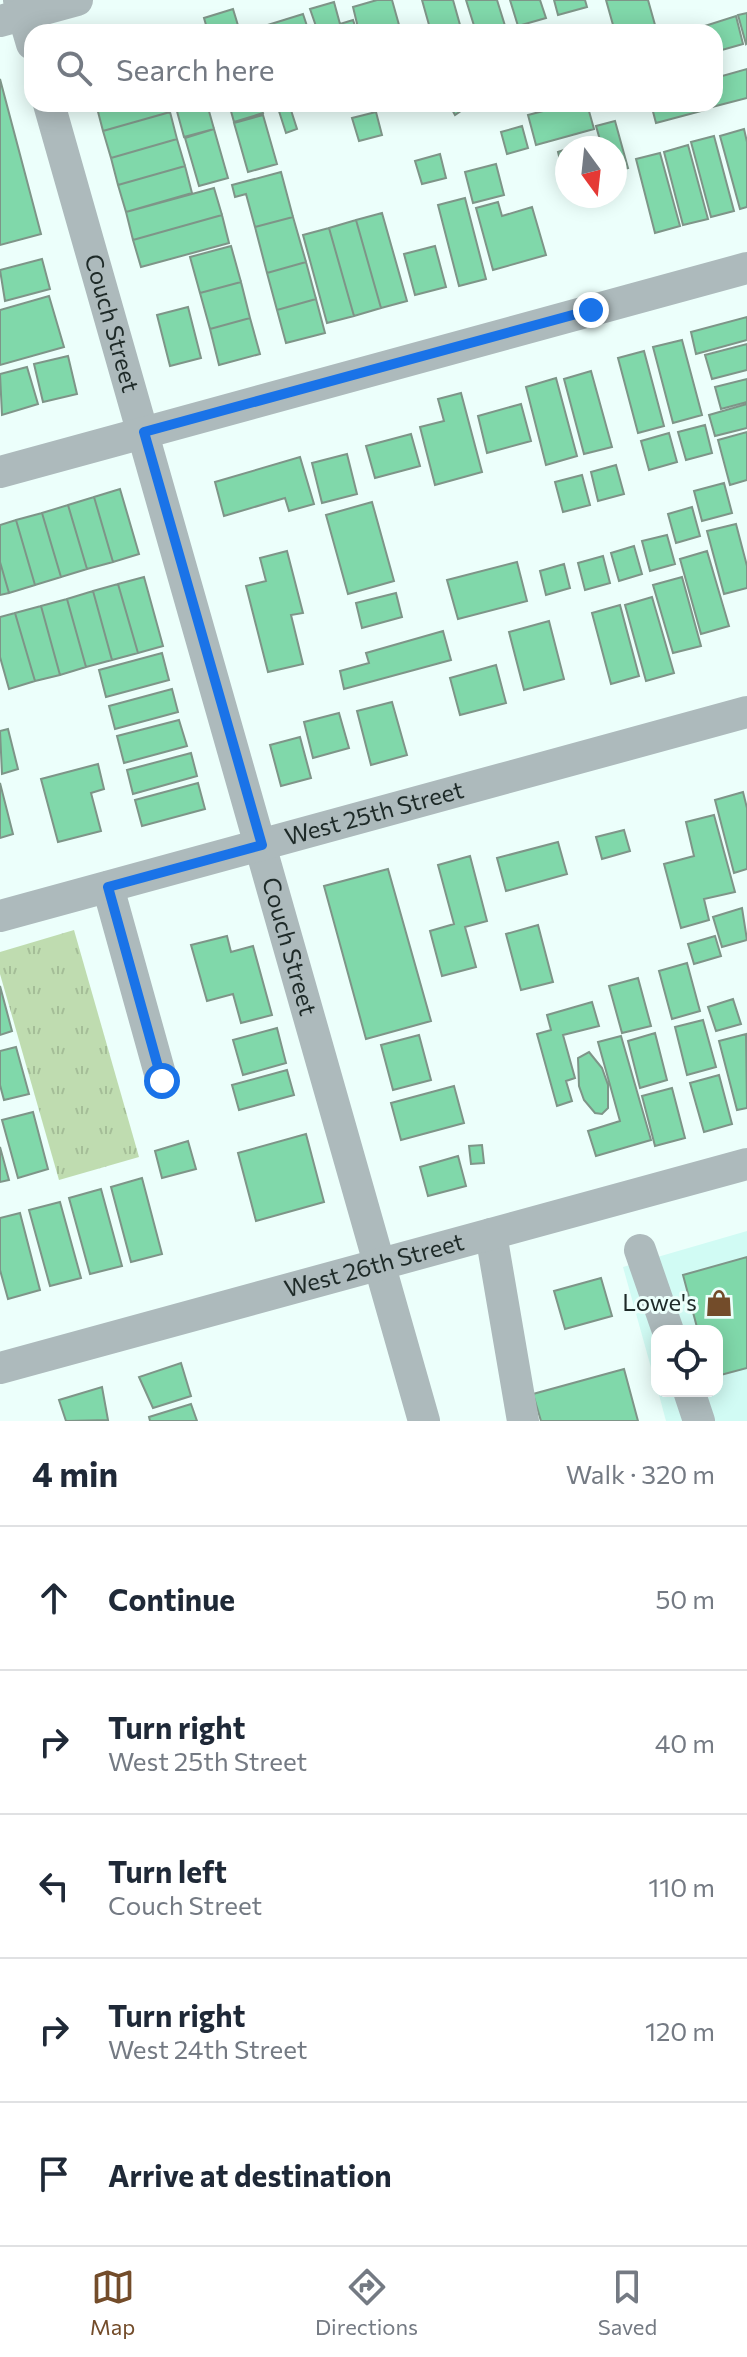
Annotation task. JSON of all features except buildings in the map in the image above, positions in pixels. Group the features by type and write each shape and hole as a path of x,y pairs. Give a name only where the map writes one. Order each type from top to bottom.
{"street":[{"path":"19,20 77,0"},
{"name":"Couch Street","path":"51,112 424,1421"},
{"path":"0,472 747,268"},
{"name":"West 25th Street","path":"0,916 747,712"},
{"path":"108,887 162,1081"},
{"name":"West 26th Street","path":"0,1368 747,1164"},
{"path":"491,1234 523,1421"},
{"path":"640,1250 666,1325"},
{"path":"691,1397 699,1421"}],"shaded area":[{"path":"747,1231 747,1421 666,1421 660,1397 723,1397 723,1325 651,1325 651,1367 623,1267"}],"green space":[{"path":"74,930 139,1157 59,1180 0,974 0,952"}],"place":[{"name":"Lowe's","path":"719,1303"}],"route":[{"path":"162,1081 108,887 262,845 144,432 591,310"}]}
